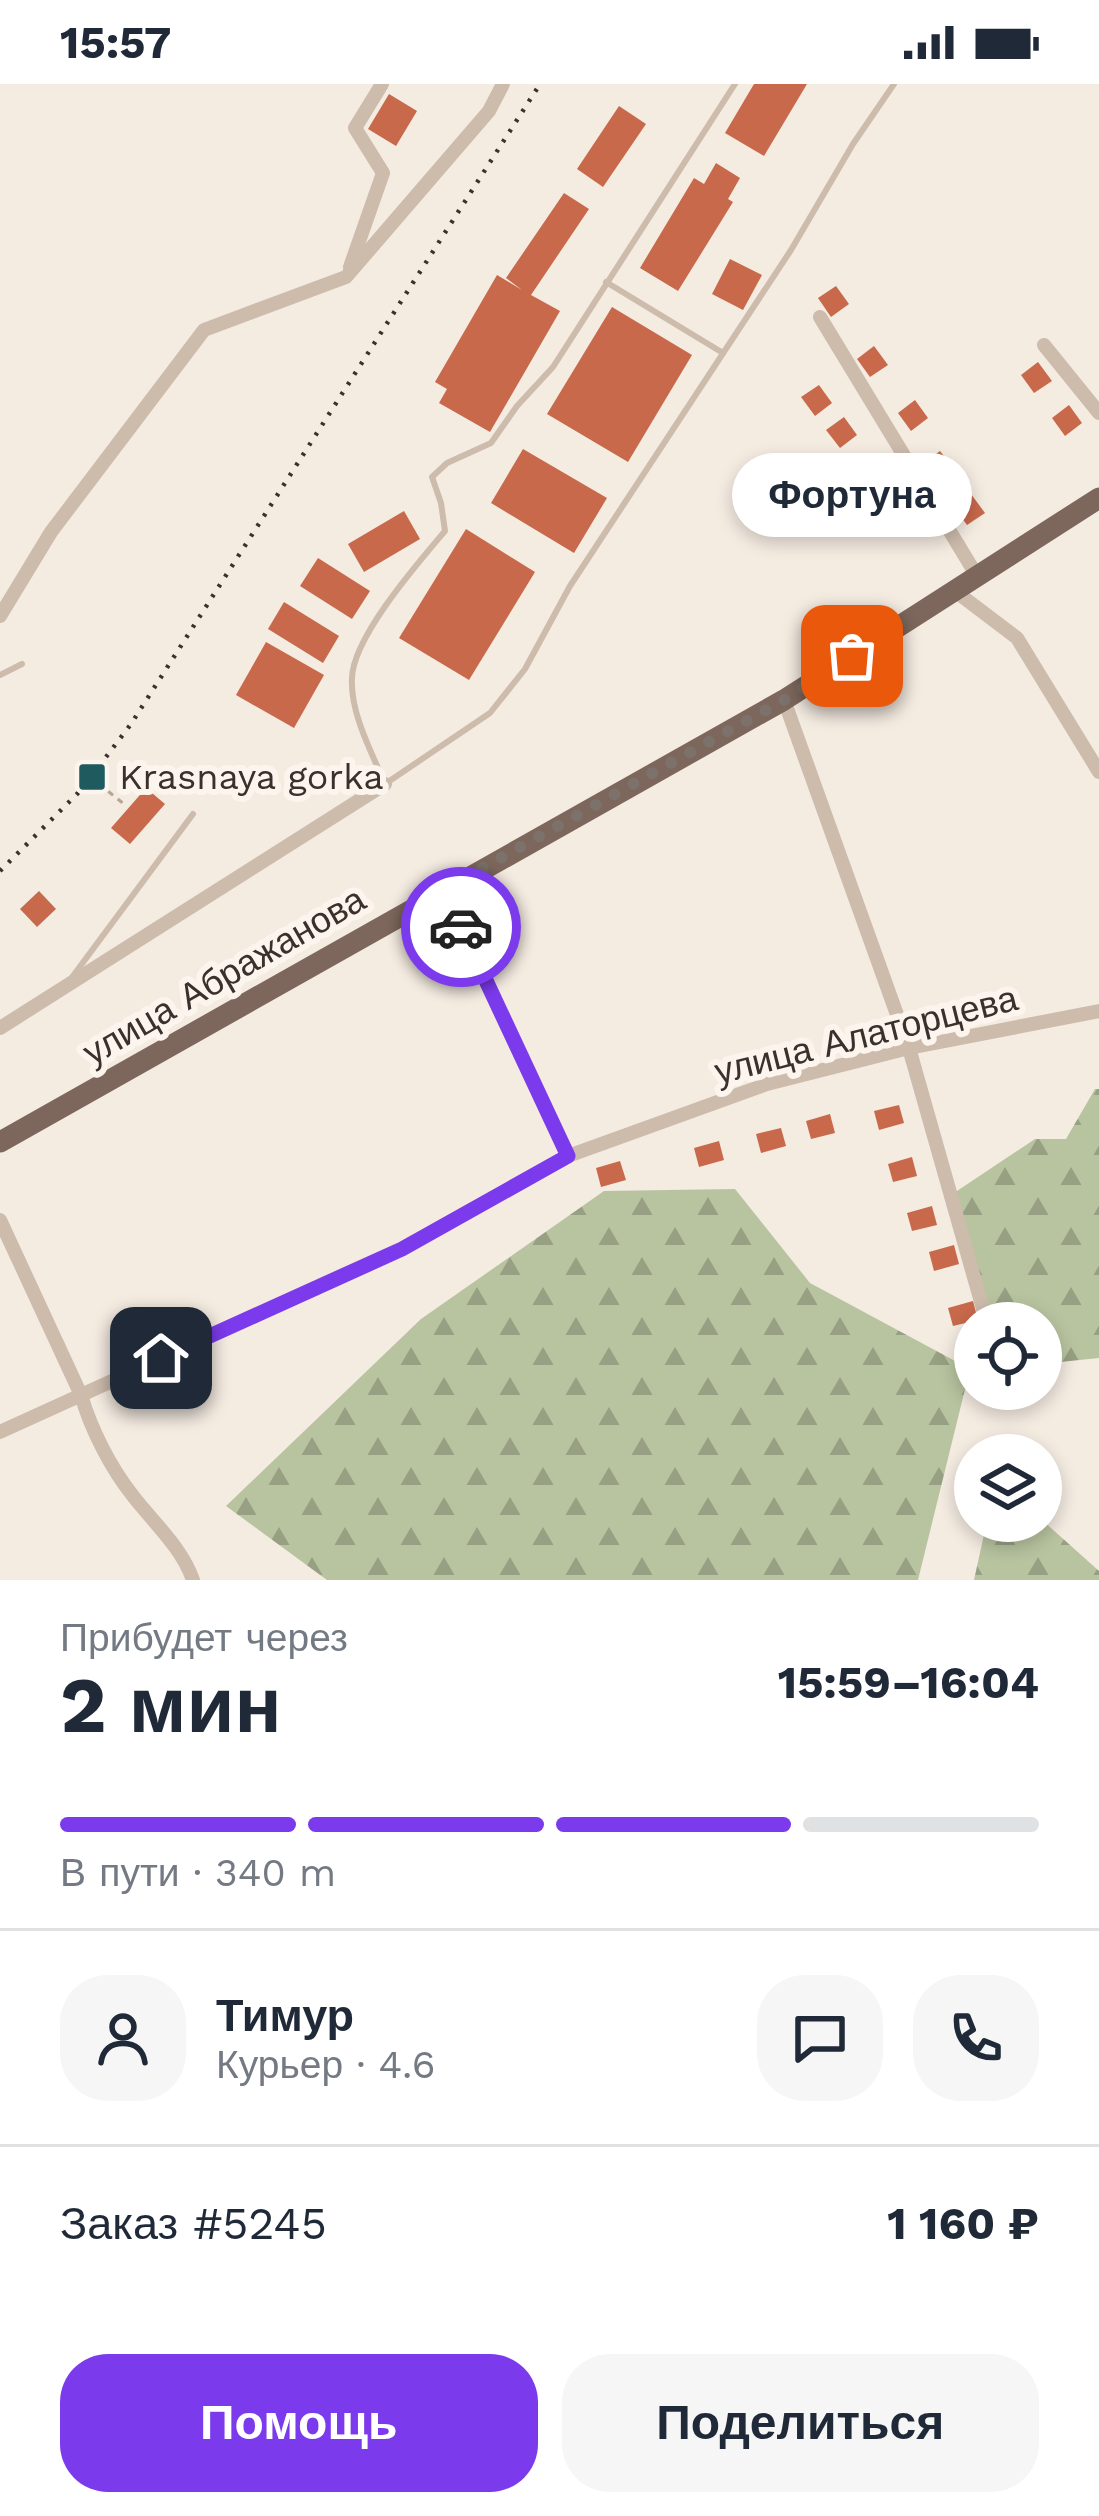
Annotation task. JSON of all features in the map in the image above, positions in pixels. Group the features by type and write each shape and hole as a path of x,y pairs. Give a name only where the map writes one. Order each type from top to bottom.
{"main road":[{"name":"улица Абражанова","path":"0,1142 784,700 1099,498"}],"street":[{"path":"346,278 383,173 355,128 382,84"},
{"path":"0,616 51,532 204,330 346,278 489,111 503,84"},
{"path":"820,317 977,577"},
{"path":"1044,345 1099,413"},
{"path":"955,591 1017,638 1099,772"},
{"path":"784,700 909,1048 981,1302"},
{"path":"0,1028 385,784"},
{"path":"443,890 568,1156"},
{"name":"улица Алаторцева","path":"0,1432 402,1249 568,1156 767,1084 909,1048 1099,1011"},
{"path":"0,1220 81,1394 88,1420 128,1490 187,1563 193,1580"}],"lane":[{"path":"735,84 553,368 491,443 447,463 432,477 445,531 400,584 356,656 351,680 364,732 385,784 490,713 524,669 570,586 894,84"},
{"path":"606,282 723,353"},
{"path":"0,675 22,664"},
{"path":"66,985 193,814"}],"path":[{"path":"99,784 124,805"}],"green space":[{"path":"1099,1089 1099,1358 1062,1362 1062,1302 982,1302 974,1294 954,1193 1035,1139 1066,1139"},
{"path":"735,1189 810,1283 954,1360 954,1410 960,1410 918,1580 327,1580 226,1506 421,1319 604,1191"},
{"path":"1062,1538 1099,1571 1099,1580 974,1580 982,1542 1062,1542"}],"building":[{"path":"754,84 807,84 764,156 725,133"},
{"path":"389,94 417,111 396,146 368,129"},
{"path":"619,106 646,124 603,187 577,169"},
{"path":"716,163 740,178 728,199 733,202 678,291 640,268 694,178 704,184"},
{"path":"564,193 589,209 531,295 560,311 490,432 439,403 447,389 435,382 497,275 522,290 506,278"},
{"path":"730,259 762,275 743,310 712,294"},
{"path":"836,286 849,304 831,317 818,298"},
{"path":"612,307 692,355 628,462 547,414"},
{"path":"874,346 888,365 870,377 857,359"},
{"path":"1038,362 1052,381 1034,393 1021,375"},
{"path":"819,385 832,403 815,416 801,397"},
{"path":"915,400 928,418 911,431 898,413"},
{"path":"1069,405 1082,423 1065,436 1052,418"},
{"path":"844,417 857,435 840,448 826,430"},
{"path":"523,449 607,498 574,553 491,503"},
{"path":"940,451 954,469 936,482 923,463"},
{"path":"891,494 905,512 887,525 874,507"},
{"path":"971,494 985,513 967,525 954,507"},
{"path":"404,511 420,539 364,572 348,544"},
{"path":"466,529 535,572 469,680 399,638"},
{"path":"318,558 370,591 352,619 300,586"},
{"path":"284,602 339,636 323,663 268,629"},
{"path":"266,642 324,675 294,728 236,695"},
{"path":"146,788 165,804 130,844 111,828"},
{"path":"39,891 56,909 37,927 20,909"},
{"path":"899,1105 904,1123 879,1130 874,1111"},
{"path":"830,1114 835,1133 811,1139 806,1121"},
{"path":"781,1128 786,1146 761,1153 756,1134"},
{"path":"719,1141 724,1160 699,1167 694,1148"},
{"path":"912,1157 917,1176 893,1182 888,1164"},
{"path":"620,1161 626,1180 601,1187 596,1168"},
{"path":"932,1206 937,1225 912,1231 907,1213"},
{"path":"954,1245 959,1264 934,1271 929,1252"}],"railway":[{"path":"0,871 81,790 131,724 540,84"}],"way so far":[{"path":"461,927 443,890 784,700 852,656"}],"place":[{"name":"Фортуна","path":"852,656"},
{"name":"Krasnaya gorka","path":"92,777"}],"route":[{"path":"161,1358 402,1249 568,1156 461,927"}]}
